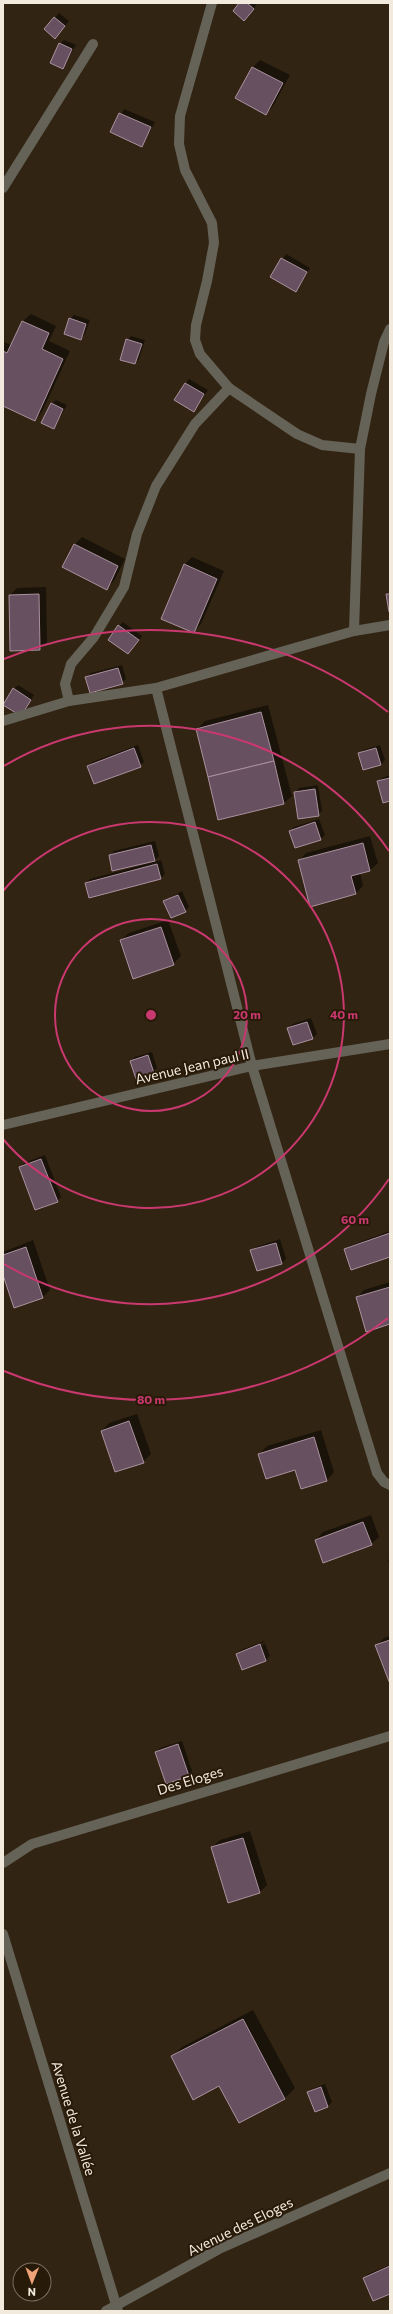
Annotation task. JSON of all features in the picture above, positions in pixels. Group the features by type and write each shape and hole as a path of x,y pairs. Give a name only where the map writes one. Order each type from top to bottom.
{"street":[{"path":"212,3 180,116 179,144 185,170 212,222 214,243 207,281 196,325 195,340 200,354 229,388 297,434 322,445 360,449"},
{"path":"3,188 93,44"},
{"path":"354,631 360,449 371,394 384,342 390,329"},
{"path":"69,701 65,684 72,664 94,637 124,587 137,534 156,486 195,424 229,388"},
{"path":"3,721 69,701 156,688 354,631 390,625"},
{"path":"156,688 252,1066 377,1473 380,1478 390,1485"},
{"name":"Avenue Jean paul II","path":"3,1125 252,1066 390,1044"},
{"name":"Des Eloges","path":"3,1863 32,1844 390,1736"},
{"name":"Avenue de la Vallée","path":"3,1934 117,2308"},
{"name":"Avenue des Eloges","path":"106,2311 117,2308 219,2249 390,2173"}],"building":[{"path":"239,3 247,3 254,9 244,21 233,11"},
{"path":"54,17 65,26 55,39 44,29"},
{"path":"59,43 72,49 63,69 50,63"},
{"path":"252,67 283,83 266,115 235,98"},
{"path":"119,113 151,127 142,147 110,132"},
{"path":"281,258 307,272 296,292 270,277"},
{"path":"69,318 86,324 81,340 64,334"},
{"path":"22,321 49,333 42,349 63,359 35,421 3,406 3,351 7,353"},
{"path":"126,339 142,344 135,364 120,360"},
{"path":"185,383 204,394 194,412 174,400"},
{"path":"51,403 63,409 54,429 41,423"},
{"path":"74,544 118,566 107,590 62,567"},
{"path":"184,564 217,579 194,633 161,619"},
{"path":"39,594 40,650 10,651 9,595"},
{"path":"386,594 390,594 390,612 389,612"},
{"path":"118,625 139,640 128,654 108,640"},
{"path":"118,668 123,684 90,693 85,677"},
{"path":"13,688 31,700 21,716 3,705"},
{"path":"261,712 274,761 208,777 196,729"},
{"path":"134,748 141,767 94,784 87,766"},
{"path":"376,748 381,765 363,770 358,753"},
{"path":"274,761 284,804 218,820 208,777"},
{"path":"390,778 390,801 383,803 377,781"},
{"path":"315,789 319,816 298,819 294,792"},
{"path":"315,822 321,840 295,848 289,831"},
{"path":"363,843 370,871 351,876 356,894 310,907 298,860"},
{"path":"151,845 155,861 112,871 109,855"},
{"path":"157,864 161,879 89,898 85,883"},
{"path":"178,895 186,912 171,918 163,901"},
{"path":"161,927 174,965 133,979 120,940"},
{"path":"307,1022 313,1039 293,1045 287,1028"},
{"path":"148,1055 154,1073 136,1079 130,1061"},
{"path":"41,1159 58,1202 35,1210 19,1167"},
{"path":"390,1233 390,1257 351,1270 344,1249"},
{"path":"276,1243 282,1264 257,1271 250,1250"},
{"path":"26,1247 43,1298 14,1308 3,1275 3,1255"},
{"path":"390,1287 390,1324 366,1332 356,1297"},
{"path":"129,1421 144,1463 115,1472 101,1431"},
{"path":"314,1437 327,1481 301,1489 295,1470 266,1479 258,1454"},
{"path":"363,1522 372,1545 323,1563 315,1540"},
{"path":"390,1640 390,1684 375,1645"},
{"path":"260,1644 266,1661 242,1670 236,1654"},
{"path":"178,1744 189,1776 166,1784 155,1752"},
{"path":"243,1838 260,1893 228,1903 211,1847"},
{"path":"243,2019 285,2099 239,2123 219,2086 193,2100 171,2056"},
{"path":"321,2087 328,2107 315,2112 307,2092"},
{"path":"390,2266 390,2294 373,2301 363,2278"}]}
